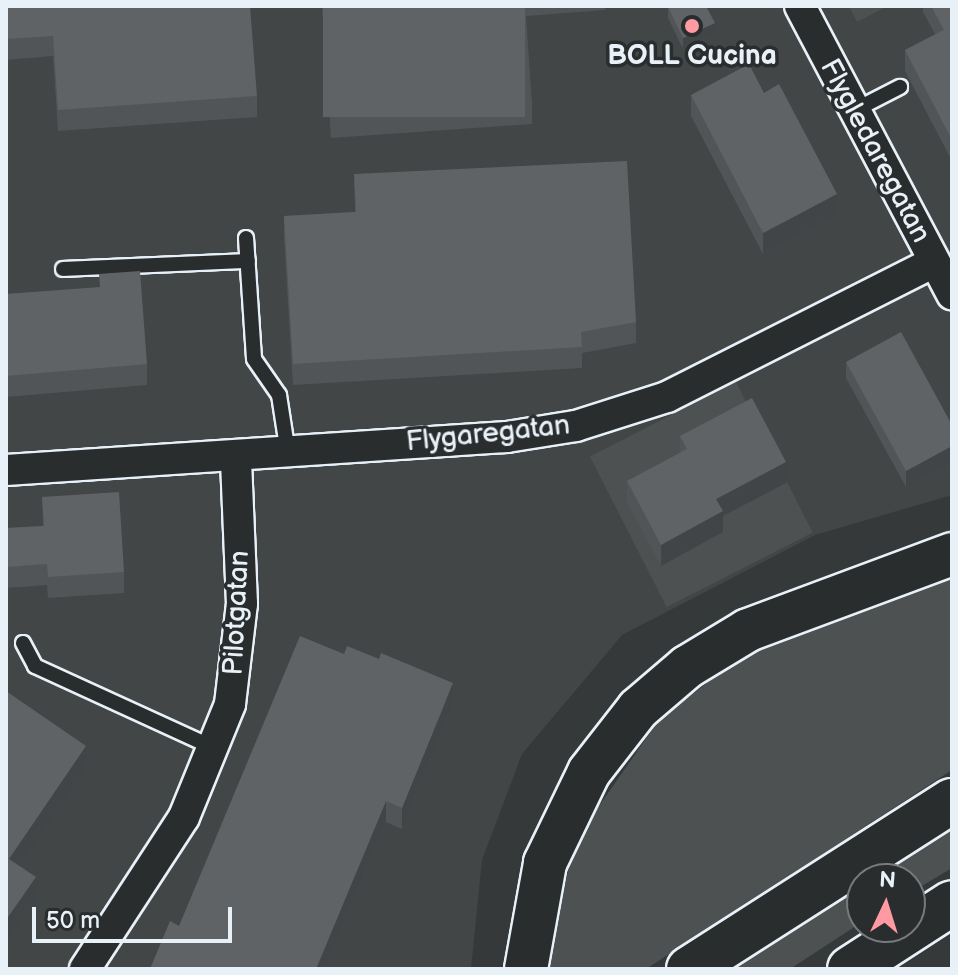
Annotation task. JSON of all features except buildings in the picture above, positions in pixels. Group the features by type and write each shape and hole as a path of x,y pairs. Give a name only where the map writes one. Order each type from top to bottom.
{"highway":[{"path":"689,969 952,801"},
{"path":"850,969 952,903"}],"street":[{"name":"Flygledaregatan","path":"800,6 952,294"},
{"name":"Flygaregatan","path":"6,470 236,458 507,437 627,412 934,262"},
{"name":"Pilotgatan","path":"85,969 184,817 216,749 240,652 236,458"},
{"path":"526,969 545,863 589,772 638,709 687,667 748,630 952,554"}],"lane":[{"path":"853,111 900,87"},
{"path":"246,238 254,359 279,395 288,453"},
{"path":"63,269 248,261"},
{"path":"23,643 35,666 216,749"}],"shaded area":[{"path":"6,6 952,6 952,495 815,535 622,635 522,754 482,860 471,969 6,969"},
{"path":"849,6 888,6 857,22"},
{"path":"736,382 813,533 667,607 590,456"},
{"path":"952,578 952,770 646,969 544,969 576,839 659,720 751,649"},
{"path":"952,823 952,868 926,883 926,863 884,863"},
{"path":"846,885 846,932 790,969 722,969"}],"place":[{"name":"BOLL Cucina","path":"692,26"}]}
